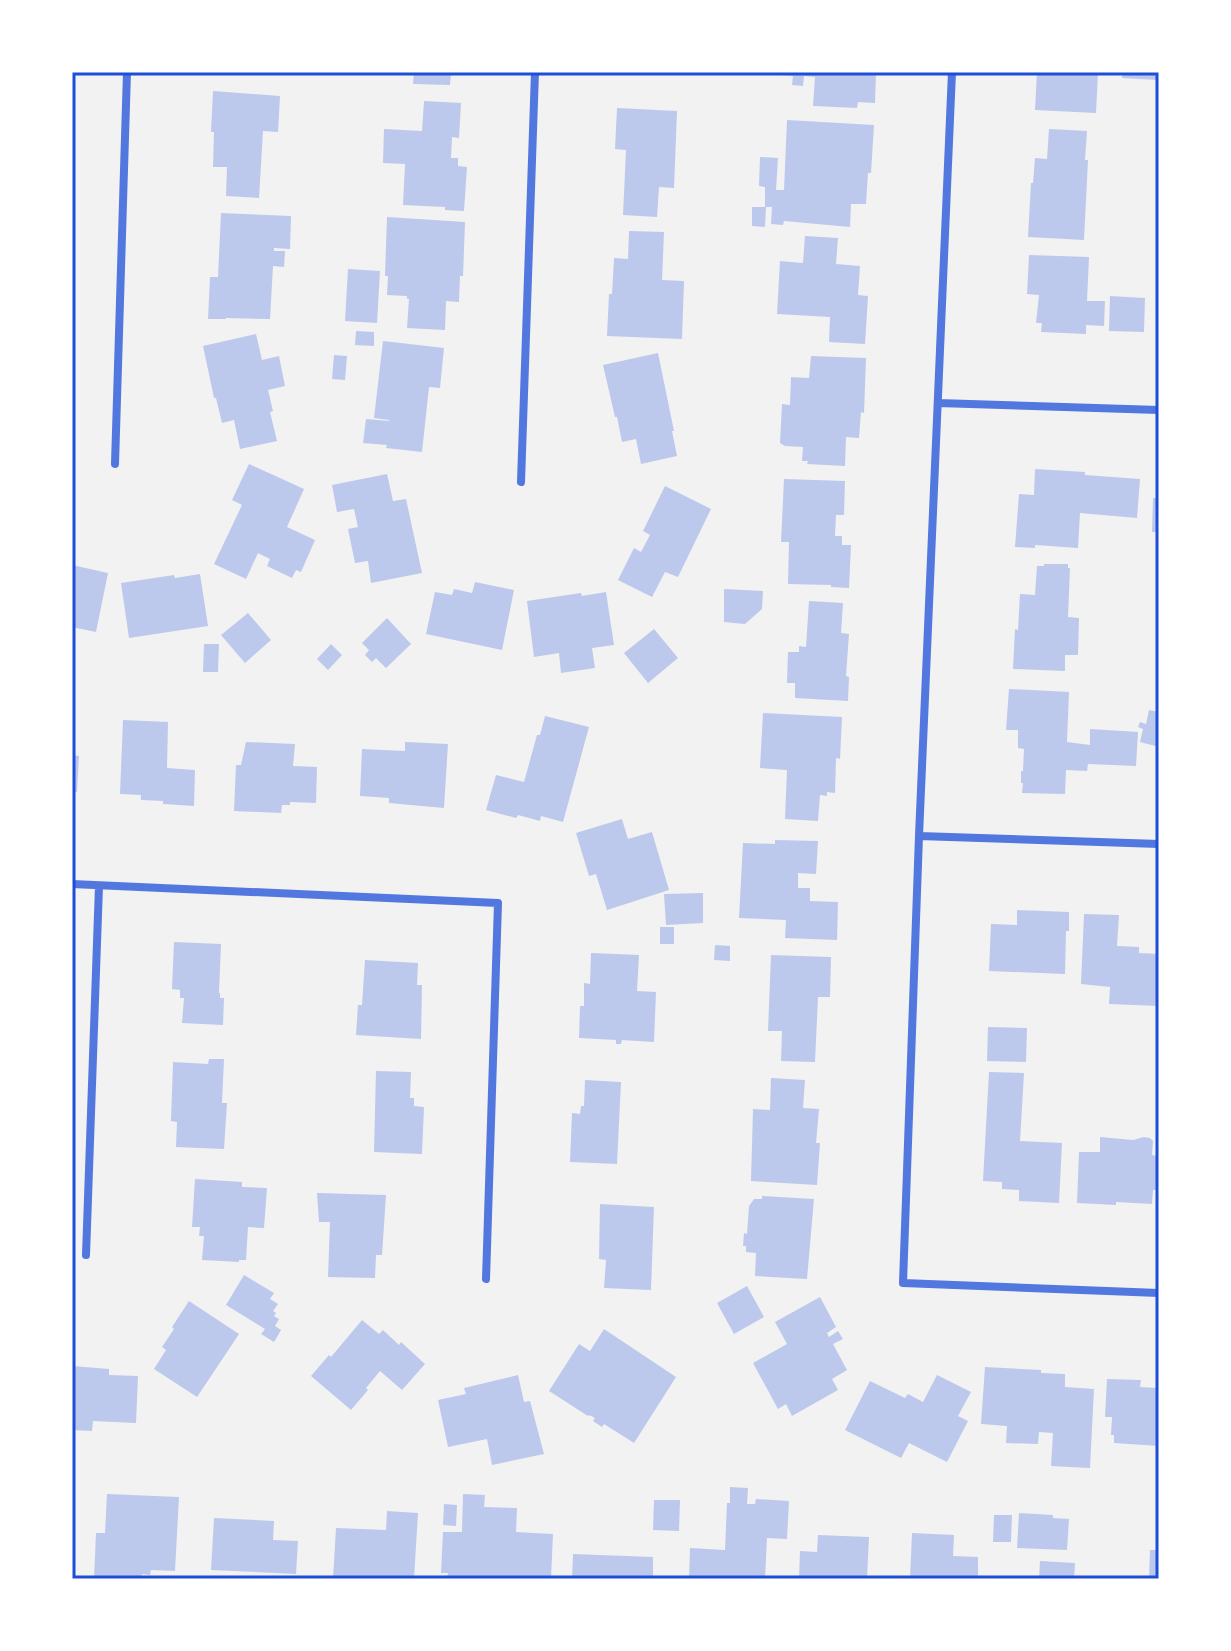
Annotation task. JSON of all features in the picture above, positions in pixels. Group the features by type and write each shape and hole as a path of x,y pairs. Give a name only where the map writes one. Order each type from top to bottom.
{"street":[{"path":"115,464 127,72"},
{"path":"521,482 535,72"},
{"path":"952,72 903,1283 1159,1293"},
{"path":"938,403 1159,410"},
{"path":"919,836 1159,844"},
{"path":"72,884 498,903 486,1279"},
{"path":"86,1255 99,886"}],"building":[{"path":"414,72 451,72 450,85 413,84"},
{"path":"783,72 876,72 875,103 858,102 857,108 813,106 815,77 804,76 803,86 792,85 793,76 783,75"},
{"path":"1037,72 1098,72 1096,113 1035,110"},
{"path":"1123,72 1158,72 1157,80 1122,78"},
{"path":"213,91 280,96 278,132 263,131 259,198 226,196 227,167 213,167"},
{"path":"424,101 461,103 459,138 452,137 451,158 458,158 458,166 467,167 464,211 403,205 405,164 383,163 384,129 422,131"},
{"path":"617,108 677,111 674,188 659,187 657,217 623,215 626,150 615,149"},
{"path":"787,120 874,125 866,204 851,204 850,227 784,221 783,225 771,224 772,207 765,207 765,187 759,186 760,157 778,158 776,190 784,190"},
{"path":"1049,129 1087,131 1084,240 1028,237 1035,158 1047,159"},
{"path":"752,207 766,207 765,227 752,226"},
{"path":"221,213 291,216 290,249 274,248 274,251 285,251 284,267 273,266 270,319 208,319 210,277 218,277"},
{"path":"387,217 465,222 459,302 446,301 445,330 407,328 409,299 407,296 387,295"},
{"path":"629,231 664,232 662,280 684,281 682,339 607,336 614,258 628,259"},
{"path":"805,236 838,238 836,264 860,266 858,295 868,296 865,344 829,342 830,317 777,314 780,261 803,263"},
{"path":"1029,255 1089,257 1087,301 1105,301 1104,326 1086,325 1086,334 1041,332 1042,323 1036,323 1039,295 1027,294"},
{"path":"348,269 380,271 377,323 345,321"},
{"path":"1110,296 1145,298 1144,332 1109,331"},
{"path":"356,331 374,332 374,346 355,345"},
{"path":"256,334 262,360 279,356 285,386 268,390 277,441 240,449 234,420 222,423 203,346"},
{"path":"383,341 444,348 440,388 429,387 422,452 363,443 366,419 389,421 374,418"},
{"path":"658,353 677,456 641,464 636,439 622,442 603,365"},
{"path":"334,355 347,356 345,380 332,379"},
{"path":"811,356 866,358 864,413 861,412 859,438 846,437 845,466 807,464 808,461 802,461 803,447 780,443 782,404 790,405 791,377 809,378"},
{"path":"249,464 304,489 287,527 315,540 301,572 296,570 292,578 267,566 270,559 258,553 246,579 214,564 242,505 232,500"},
{"path":"1035,469 1140,479 1137,518 1080,513 1078,548 1015,547 1019,494 1034,495"},
{"path":"387,474 393,501 406,499 422,573 371,583 368,561 355,563 348,529 358,527 354,509 337,512 332,485"},
{"path":"784,479 845,481 844,515 836,515 835,536 842,536 842,545 851,545 849,588 788,584 789,542 781,542"},
{"path":"665,486 711,509 678,577 665,572 652,597 618,580 634,548 641,552 650,535 643,531"},
{"path":"1153,498 1159,498 1159,532 1152,532"},
{"path":"1068,564 1070,568 1068,617 1079,618 1078,655 1065,655 1065,671 1013,669 1020,594 1035,595 1037,566"},
{"path":"72,565 108,573 96,632 72,627"},
{"path":"200,574 208,626 129,638 121,583"},
{"path":"475,582 514,590 502,650 426,634 435,592 452,595 454,589 472,593"},
{"path":"724,589 763,591 762,609 745,624 724,622"},
{"path":"606,592 614,645 592,648 595,668 561,673 559,653 534,657 527,601"},
{"path":"809,601 843,603 841,633 849,634 848,701 795,698 795,683 787,683 788,652 799,652 799,646 806,647"},
{"path":"248,613 271,640 245,663 221,635"},
{"path":"387,618 411,644 386,668 376,658 372,662 365,655 369,650 362,643"},
{"path":"654,629 678,658 648,683 624,653"},
{"path":"204,644 219,644 218,672 203,672"},
{"path":"331,644 342,655 328,670 317,659"},
{"path":"1009,689 1069,692 1067,742 1090,745 1090,729 1138,732 1136,766 1088,764 1087,771 1066,770 1065,794 1022,793 1024,749 1018,748 1018,730 1006,730"},
{"path":"1149,710 1159,712 1159,747 1140,742 1143,729 1138,727 1140,722 1146,724"},
{"path":"763,713 842,717 835,793 820,795 818,821 785,819 787,770 760,768"},
{"path":"545,716 589,727 563,822 541,816 540,821 518,815 516,818 486,810 496,775 524,782"},
{"path":"123,720 168,722 167,768 195,770 194,806 163,804 163,801 141,800 141,795 120,794"},
{"path":"246,742 295,744 293,766 317,767 316,803 290,802 290,805 282,805 281,813 234,811 236,765 241,765"},
{"path":"405,742 448,744 444,808 389,803 389,798 360,796 362,749 405,751"},
{"path":"72,755 79,756 77,792 72,792"},
{"path":"622,819 628,839 652,832 669,890 607,910 596,874 589,876 576,833"},
{"path":"775,840 818,841 816,874 798,873 798,888 810,888 810,901 838,902 837,940 785,938 786,920 739,918 743,843 775,844"},
{"path":"703,893 703,923 666,925 664,894"},
{"path":"1017,910 1069,912 1065,974 989,971 991,924 1017,925"},
{"path":"1084,914 1119,915 1117,946 1139,947 1139,953 1159,954 1159,1006 1109,1004 1110,987 1081,984"},
{"path":"660,927 674,927 674,944 660,944"},
{"path":"174,942 221,944 219,993 220,998 224,998 223,1025 182,1023 184,998 180,998 180,990 172,989"},
{"path":"715,945 730,946 730,961 714,960"},
{"path":"591,953 639,955 637,991 656,992 654,1042 622,1040 621,1044 616,1044 616,1040 579,1038 580,1006 584,1006 584,983 590,984"},
{"path":"771,955 831,957 830,997 818,997 815,1062 781,1061 782,1031 768,1031"},
{"path":"365,960 418,963 417,985 422,985 421,1039 356,1035"},
{"path":"988,1027 1027,1028 1026,1062 987,1061"},
{"path":"209,1059 224,1059 222,1103 227,1103 224,1149 176,1147 177,1122 171,1121 173,1062 208,1064"},
{"path":"376,1071 411,1072 410,1098 414,1098 414,1106 424,1107 422,1154 374,1152"},
{"path":"989,1072 1024,1073 1020,1141 1062,1143 1059,1203 1019,1201 1019,1190 1002,1189 1002,1182 983,1181"},
{"path":"771,1078 805,1080 803,1108 819,1109 817,1185 751,1181 753,1109 770,1110"},
{"path":"585,1080 621,1082 617,1164 570,1162 572,1113 580,1114 581,1106 584,1106"},
{"path":"1100,1137 1133,1140 1144,1137 1153,1141 1152,1155 1159,1156 1159,1190 1153,1190 1152,1204 1077,1203 1079,1152 1100,1152"},
{"path":"195,1179 242,1182 242,1187 267,1188 264,1228 248,1227 246,1260 202,1260 204,1236 199,1236 200,1227 192,1227"},
{"path":"317,1193 386,1195 382,1255 376,1255 375,1278 328,1277 330,1222 319,1222"},
{"path":"762,1196 814,1199 807,1279 755,1276 756,1253 746,1252 744,1233 747,1234 749,1206 754,1199 762,1199"},
{"path":"600,1204 654,1207 651,1290 604,1288 606,1260 599,1259"},
{"path":"244,1275 274,1293 270,1299 278,1304 273,1311 279,1319 275,1326 281,1330 274,1342 261,1334 265,1329 226,1305"},
{"path":"747,1286 764,1317 734,1334 717,1303"},
{"path":"820,1297 836,1327 827,1333 829,1337 838,1331 843,1339 833,1344 847,1370 832,1379 838,1390 792,1416 786,1404 778,1409 753,1363 787,1344 775,1322"},
{"path":"189,1301 239,1334 197,1397 154,1369 166,1350 162,1347 174,1329 172,1327"},
{"path":"362,1320 379,1334 383,1330 399,1345 401,1342 425,1364 402,1390 380,1371 351,1410 311,1376"},
{"path":"604,1329 676,1377 634,1443 604,1424 602,1427 593,1421 595,1418 549,1391 579,1344 590,1351"},
{"path":"72,1366 109,1369 109,1375 138,1376 136,1423 93,1421 92,1431 72,1430"},
{"path":"985,1367 1065,1374 1065,1387 1094,1389 1090,1468 1051,1466 1053,1433 1039,1432 1038,1444 1006,1443 1007,1426 981,1424"},
{"path":"518,1375 524,1402 530,1401 544,1454 492,1465 487,1439 448,1447 438,1400 466,1394 464,1388"},
{"path":"937,1375 971,1392 958,1416 968,1421 947,1462 909,1443 901,1458 845,1430 870,1381 905,1398 908,1394 923,1402"},
{"path":"1107,1379 1141,1380 1140,1387 1159,1388 1159,1446 1114,1443 1112,1417 1105,1417"},
{"path":"730,1487 748,1488 747,1504 755,1504 756,1499 789,1501 787,1539 767,1538 765,1579 689,1579 690,1548 725,1550"},
{"path":"107,1494 179,1497 175,1571 151,1570 150,1575 142,1574 141,1579 94,1579 96,1533 105,1533"},
{"path":"463,1494 485,1495 484,1507 517,1508 516,1532 553,1534 551,1579 447,1579 448,1573 441,1573 443,1532 462,1532"},
{"path":"654,1500 680,1500 679,1531 653,1530"},
{"path":"444,1504 457,1505 456,1526 443,1525"},
{"path":"387,1511 418,1513 414,1579 333,1579 336,1528 386,1530"},
{"path":"1019,1513 1069,1519 1067,1550 1017,1548"},
{"path":"994,1515 1012,1515 1011,1542 993,1542"},
{"path":"214,1518 274,1521 273,1540 298,1541 296,1574 211,1570"},
{"path":"912,1533 954,1535 953,1556 978,1557 978,1579 910,1579"},
{"path":"818,1535 869,1537 867,1579 799,1579 800,1551 817,1552"},
{"path":"1150,1550 1159,1550 1159,1579 1149,1579"},
{"path":"573,1554 653,1557 653,1579 572,1579"},
{"path":"1040,1561 1075,1563 1074,1579 1039,1579"}]}
